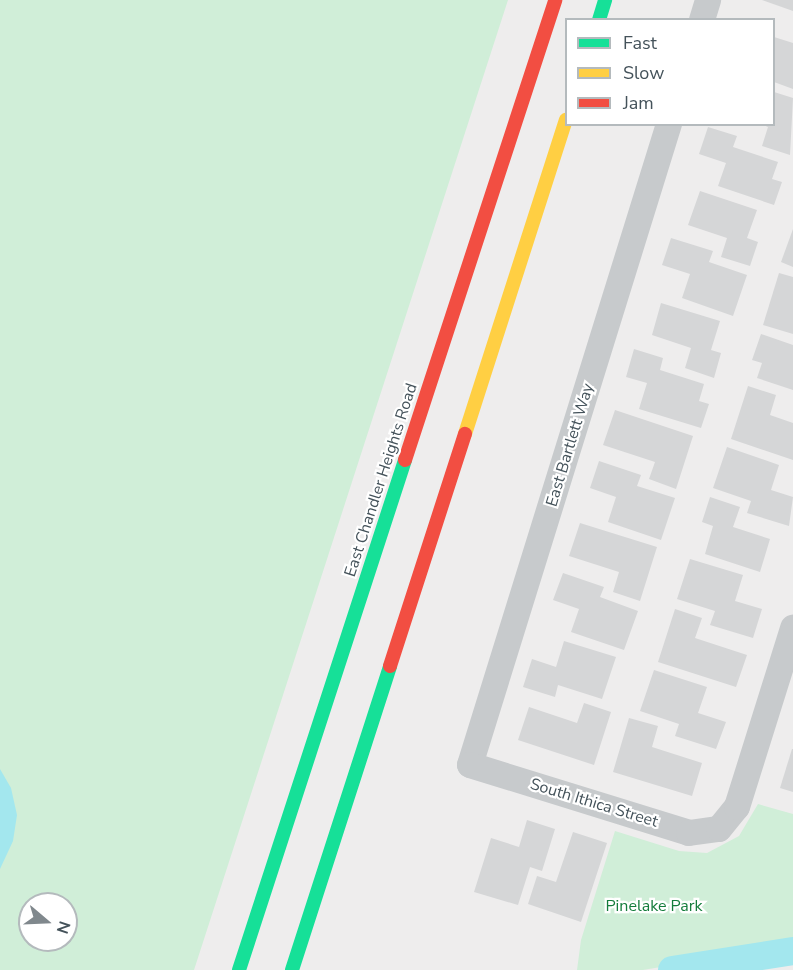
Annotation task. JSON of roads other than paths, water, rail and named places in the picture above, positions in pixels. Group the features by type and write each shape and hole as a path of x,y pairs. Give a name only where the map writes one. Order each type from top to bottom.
{"main road":[{"name":"East Chandler Heights Road","path":"239,970 555,0"},
{"path":"600,18 606,0"},
{"path":"292,970 565,126"}],"street":[{"path":"703,18 708,0"},
{"name":"East Bartlett Way","path":"470,765 668,126"},
{"path":"789,656 793,628"},
{"name":"South Ithica Street","path":"470,765 689,832 719,829 736,807 789,656"}],"water":[{"path":"0,769 11,788 17,815 13,841 0,869"}],"waterway":[{"path":"672,970 793,951"}],"park label":[{"name":"Pinelake Park","path":"654,906"}]}
